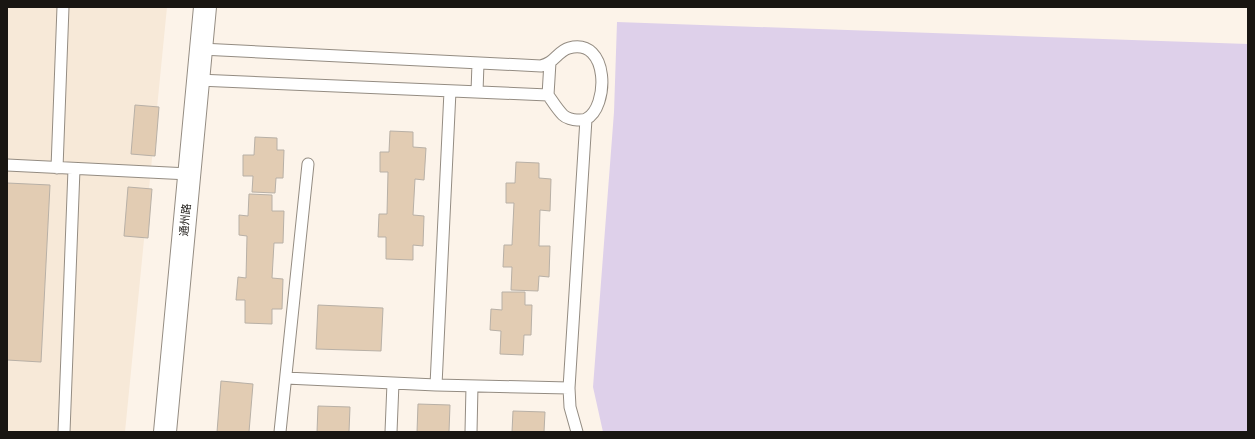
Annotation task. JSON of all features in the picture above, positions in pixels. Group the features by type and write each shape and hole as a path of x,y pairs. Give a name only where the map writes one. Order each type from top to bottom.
{"street":[{"name":"通州路","path":"165,432 205,7"}],"lane":[{"path":"57,168 63,7"},
{"path":"201,49 541,66 550,62 557,54 568,48 580,46 590,50 598,60 602,71 598,104 592,115 586,119 574,120 564,116 555,106 548,95 550,62"},
{"path":"477,92 478,63"},
{"path":"198,80 548,95"},
{"path":"436,385 450,91"},
{"path":"577,432 570,407 569,388 586,119"},
{"path":"280,432 308,164"},
{"path":"7,165 190,174"},
{"path":"64,432 74,169"},
{"path":"286,378 436,385 569,388"},
{"path":"391,432 393,383"},
{"path":"471,432 472,386"}],"shaded area":[{"path":"7,7 167,7 125,432 7,432"},
{"path":"617,22 1248,44 1248,432 603,432 593,387 614,112"}],"building":[{"path":"135,105 159,107 155,156 131,154"},
{"path":"390,131 413,132 413,147 426,148 424,180 415,179 413,215 424,216 423,246 413,245 413,260 386,259 386,237 378,237 379,214 387,214 388,172 380,172 380,152 389,152"},
{"path":"255,137 277,138 277,150 284,150 283,178 276,178 275,193 252,192 253,176 243,176 243,155 254,155"},
{"path":"516,162 539,163 539,178 551,179 550,211 540,210 539,246 550,246 549,277 539,276 538,291 511,290 512,267 503,267 504,245 512,245 514,203 506,203 506,183 515,183"},
{"path":"7,183 50,185 41,362 7,360"},
{"path":"128,187 152,189 148,238 124,236"},
{"path":"249,194 272,195 272,211 284,211 283,243 274,243 272,278 283,279 282,309 272,309 272,324 245,323 245,300 236,300 238,277 246,278 247,236 239,235 239,215 248,216"},
{"path":"502,292 525,292 525,305 532,305 531,335 524,335 523,355 500,354 501,331 490,330 491,309 502,310"},
{"path":"318,305 383,308 381,351 316,349"},
{"path":"221,381 253,384 249,432 217,432"},
{"path":"418,404 450,405 449,432 417,432"},
{"path":"318,406 350,407 349,432 317,432"},
{"path":"513,411 545,412 544,432 512,432"}]}
